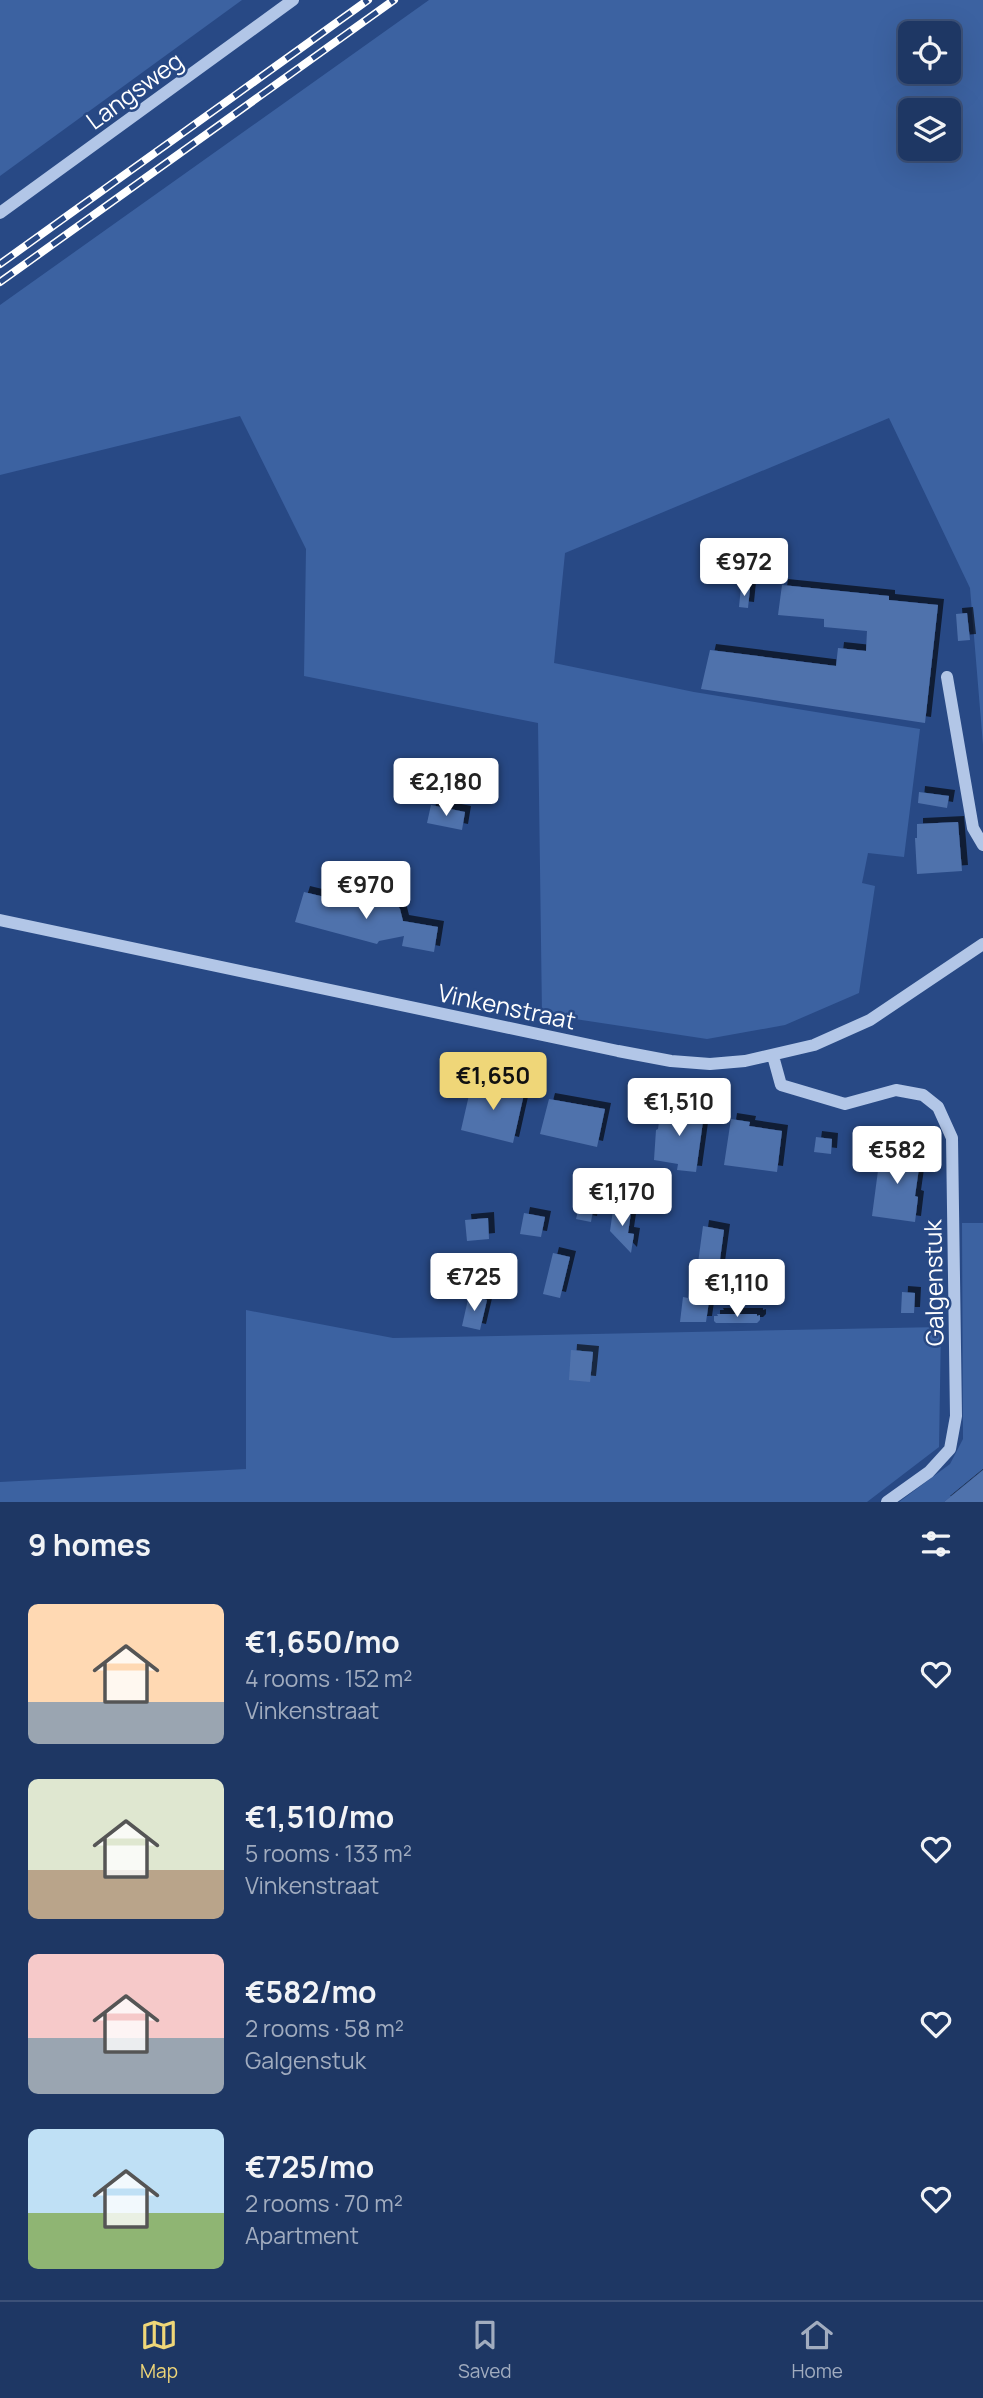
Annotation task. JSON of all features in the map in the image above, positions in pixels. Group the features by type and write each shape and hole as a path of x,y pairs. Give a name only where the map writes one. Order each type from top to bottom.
{"street":[{"name":"Langsweg","path":"0,213 293,0"},
{"path":"947,677 973,828 983,845"},
{"name":"Vinkenstraat","path":"0,920 658,1058 710,1063 774,1056 814,1045 870,1020 983,944"},
{"name":"Galgenstuk","path":"774,1056 781,1085 845,1104 896,1090 923,1095 938,1107 952,1138 956,1416 950,1449 929,1472 887,1502"}],"shaded area":[{"path":"0,0 242,0 0,176"},
{"path":"429,0 983,0 983,745 970,588 889,418 565,553 554,663 694,692 920,729 904,857 868,853 862,883 875,886 859,993 785,1025 707,1039 542,1014 538,723 304,676 306,549 240,416 0,475 0,305"},
{"path":"962,1223 983,1223 983,1470 944,1502 899,1502 950,1464 963,1439"},
{"path":"246,1310 393,1338 941,1327 939,1447 867,1502 0,1502 0,1482 246,1469"}],"building":[{"path":"782,585 889,596 889,600 938,605 925,723 701,689 710,650 836,666 838,648 866,651 867,631 824,627 824,619 778,615"},
{"path":"741,587 750,588 748,608 739,607"},
{"path":"967,613 970,640 958,641 956,614"},
{"path":"919,792 949,796 947,808 918,803"},
{"path":"431,805 465,812 462,830 427,823"},
{"path":"958,822 962,871 917,874 917,824"},
{"path":"372,888 393,899 400,909 403,921 438,927 434,952 402,946 404,936 379,941 377,944 295,922 304,892 370,908"},
{"path":"472,1082 524,1094 513,1143 461,1130"},
{"path":"549,1099 605,1109 597,1147 540,1134"},
{"path":"661,1107 704,1114 696,1172 677,1170 678,1164 654,1160"},
{"path":"731,1119 750,1122 749,1126 782,1131 777,1172 724,1165"},
{"path":"816,1137 832,1139 831,1154 814,1152"},
{"path":"881,1148 921,1154 915,1196 918,1197 915,1222 872,1216"},
{"path":"579,1207 593,1210 591,1222 576,1219"},
{"path":"613,1210 631,1213 628,1233 634,1234 631,1253 610,1231"},
{"path":"524,1213 545,1217 541,1237 520,1234"},
{"path":"488,1218 489,1239 467,1241 465,1220"},
{"path":"703,1226 724,1230 719,1267 698,1263"},
{"path":"553,1253 570,1257 560,1298 543,1294"},
{"path":"690,1283 695,1284 694,1299 709,1301 706,1322 680,1322 683,1297 688,1298"},
{"path":"751,1285 769,1287 767,1305 749,1303"},
{"path":"902,1292 915,1293 914,1313 901,1313"},
{"path":"469,1295 487,1300 480,1330 462,1326"},
{"path":"717,1314 757,1314 760,1315 760,1320 757,1323 716,1323 714,1316 718,1316"},
{"path":"571,1350 593,1352 590,1382 569,1380"},
{"path":"983,1470 983,1502 944,1502"}],"railway":[{"path":"0,264 368,0"},
{"path":"0,282 394,0"}]}
